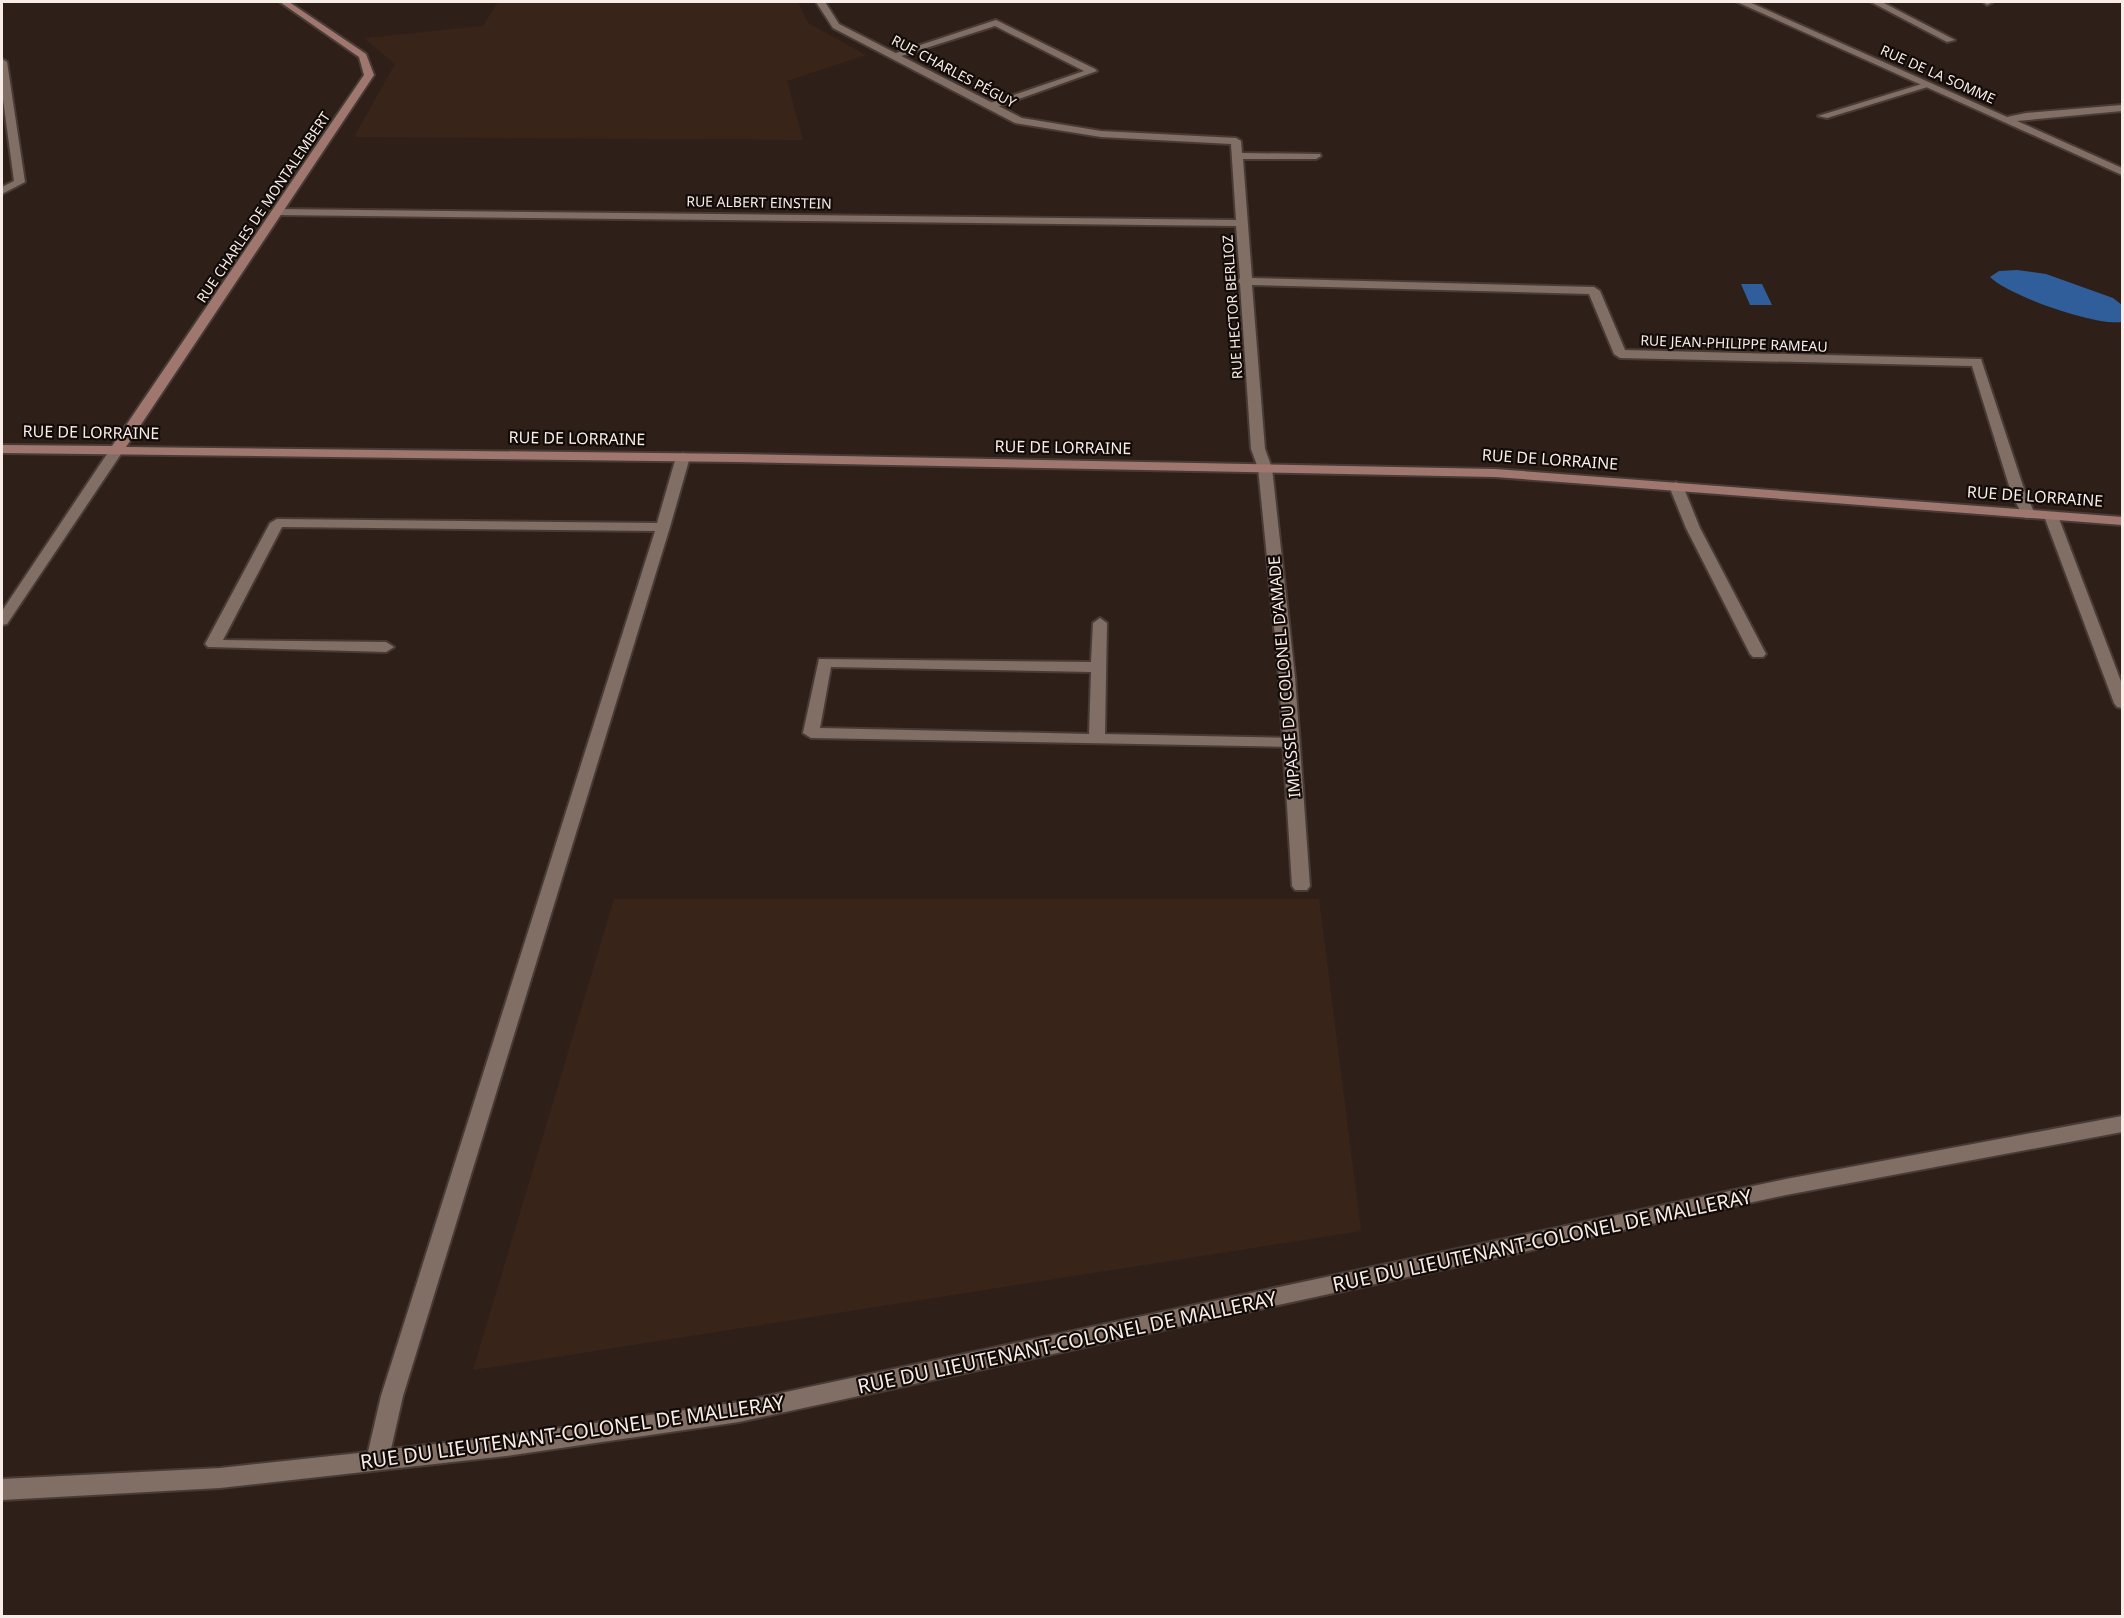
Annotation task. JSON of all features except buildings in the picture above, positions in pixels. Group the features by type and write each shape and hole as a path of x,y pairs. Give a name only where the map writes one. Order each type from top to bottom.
{"main road":[{"name":"RUE CHARLES DE MONTALEMBERT","path":"116,451 369,75 363,56 284,2"},
{"name":"RUE DE LORRAINE","path":"2,449 682,457 1495,473 2122,521"}],"street":[{"name":"RUE CHARLES PÉGUY","path":"821,2 836,26 896,55 1019,121 1101,134 1236,141"},
{"name":"RUE DE LA SOMME","path":"1742,2 2122,172"},
{"path":"1876,2 1950,40"},
{"path":"896,55 996,23 1092,71 991,106"},
{"path":"2,62 20,182 2,191"},
{"path":"1823,116 1929,85"},
{"path":"2007,120 2026,116 2122,108"},
{"name":"RUE HECTOR BERLIOZ","path":"1236,141 1244,281 1258,449 1265,468"},
{"path":"1238,156 1316,156"},
{"name":"RUE ALBERT EINSTEIN","path":"277,212 1241,223"},
{"name":"RUE JEAN-PHILIPPE RAMEAU","path":"1244,281 1594,291 1620,354 1977,362 2018,492 2028,514"},
{"path":"2,621 116,451"},
{"path":"377,1461 392,1396 663,527 682,457"},
{"name":"IMPASSE DU COLONEL D’AMADE","path":"1265,468 1291,743 1301,886"},
{"path":"1676,486 1693,528 1758,654"},
{"path":"2051,516 2122,703"},
{"path":"386,647 213,644 277,523 663,527"},
{"path":"1098,740 1100,623"},
{"path":"1099,667 824,662 811,733 1291,743"},
{"name":"RUE DU LIEUTENANT-COLONEL DE MALLERAY","path":"2,1490 220,1478 506,1446 739,1412 1775,1189 2122,1124"}],"shaded area":[{"path":"498,2 798,2 808,23 866,55 787,81 803,140 354,137 395,64 364,38 483,26"},
{"path":"614,899 1319,899 1361,1231 473,1370"}],"water":[{"path":"2017,270 2046,274 2113,298 2122,305 2122,322 2093,319 2053,308 2015,293 1990,277 1999,271"},
{"path":"1741,284 1762,284 1772,305 1750,305"}]}
